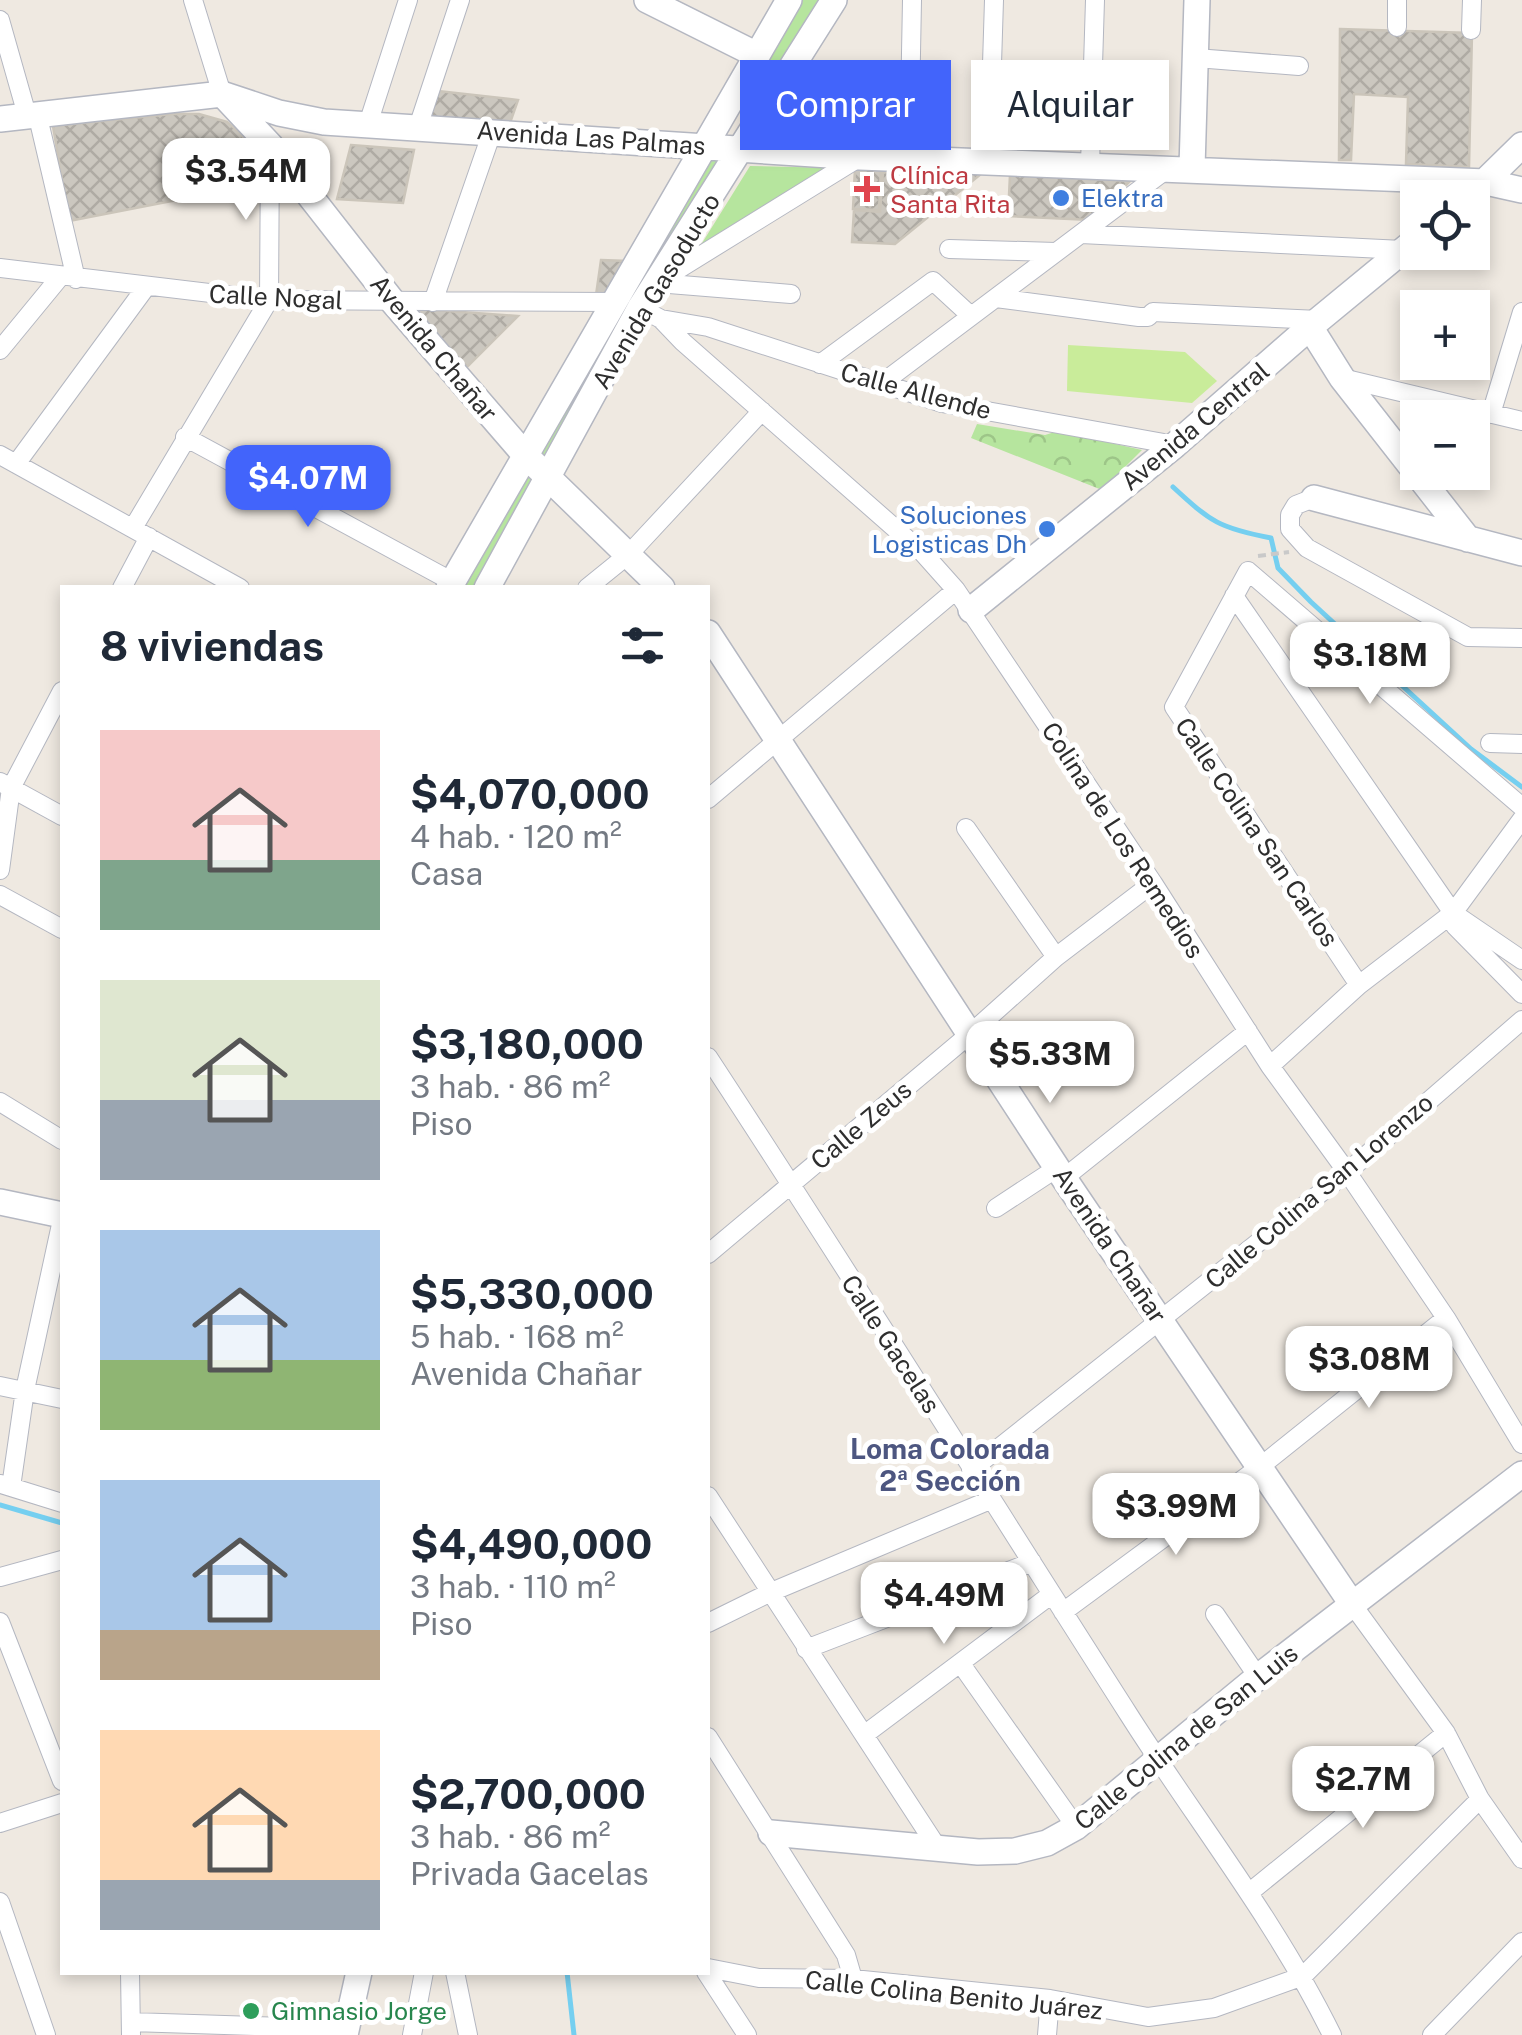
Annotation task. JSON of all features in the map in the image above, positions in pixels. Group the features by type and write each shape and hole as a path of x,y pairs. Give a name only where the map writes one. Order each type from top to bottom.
{"street":[{"path":"193,0 222,94"},
{"path":"368,124 408,0"},
{"path":"418,127 460,0"},
{"name":"Avenida Gasoducto","path":"451,585 788,0"},
{"name":"Avenida Gasoducto","path":"797,60 834,0"},
{"path":"909,159 912,0"},
{"path":"988,161 994,0"},
{"path":"1090,165 1095,0"},
{"path":"881,384 1080,234 1180,168 1196,58 1197,0"},
{"path":"1397,0 1397,27"},
{"path":"1471,30 1472,0"},
{"path":"662,3 757,56"},
{"path":"0,20 32,114 68,278 0,350"},
{"path":"1196,58 1299,66"},
{"name":"Avenida Las Palmas","path":"0,119 222,94 324,122 740,148"},
{"name":"Avenida Chañar","path":"222,94 270,146 393,302 526,456 659,585"},
{"path":"433,302 492,132"},
{"path":"1487,180 1522,145"},
{"path":"123,585 141,533 185,437 270,300 270,146"},
{"name":"Avenida Gasoducto","path":"489,585 651,313 656,283 742,150"},
{"name":"Avenida Las Palmas","path":"769,150 860,157 1180,168 1400,184"},
{"path":"656,283 860,157"},
{"name":"Avenida Las Palmas","path":"1490,190 1522,190"},
{"path":"1080,234 1400,244"},
{"path":"950,250 1056,252"},
{"name":"Avenida Central","path":"963,600 1175,446 1400,252"},
{"name":"Calle Nogal","path":"0,268 270,300 614,302"},
{"path":"820,364 933,282 971,316"},
{"path":"656,283 791,294"},
{"path":"146,287 8,460 235,585"},
{"path":"996,298 1139,317 1164,312 1314,323 1342,378 1468,539"},
{"path":"1491,414 1522,312"},
{"name":"Calle Allende","path":"651,313 708,327 942,403 1175,446"},
{"name":"Colina de Los Remedios","path":"651,313 923,554 963,600 1270,1066 1446,1318 1522,1444"},
{"path":"1342,378 1522,421"},
{"path":"591,585 629,554 762,412"},
{"path":"185,437 451,585"},
{"path":"1522,553 1314,498 1296,505 1290,515 1290,530 1307,548 1468,637 1522,638"},
{"name":"Calle Colina San Carlos","path":"1359,985 1174,707 1248,571 1522,808"},
{"path":"1234,596 1453,914 1522,960"},
{"path":"710,797 963,600"},
{"name":"Avenida Chañar","path":"710,636 1060,1173 1352,1604"},
{"path":"0,870 6,786 60,695"},
{"path":"1490,743 1522,744"},
{"path":"6,786 60,815"},
{"path":"1270,1066 1359,985 1453,914 1522,819"},
{"path":"966,828 1056,957"},
{"name":"Calle Zeus","path":"710,1252 1056,957 1152,882"},
{"path":"0,895 60,928"},
{"path":"1453,914 1455,926 1522,994"},
{"name":"Calle Colina San Lorenzo","path":"971,1470 1347,1172 1522,1020"},
{"path":"996,1208 1060,1173 1248,1031"},
{"name":"Calle Gacelas","path":"710,1060 1157,1760 1250,1892 1303,1976 1332,2035"},
{"path":"0,1102 60,1139"},
{"path":"0,1202 60,1217"},
{"path":"60,1227 6,1485 60,1502"},
{"path":"1063,1612 1261,1466 1446,1318"},
{"path":"0,1386 60,1398"},
{"name":"Calle Colina de San Luis","path":"772,1833 939,1850 1015,1851 1046,1844 1076,1827 1258,1678 1522,1474"},
{"path":"710,1499 939,1850"},
{"path":"710,1622 769,1593 990,1500"},
{"path":"0,1577 60,1561"},
{"path":"806,1649 1032,1562"},
{"path":"864,1736 1052,1594"},
{"path":"1352,1604 1446,1733 1480,1799 1522,1859"},
{"path":"1215,1614 1258,1678"},
{"path":"0,1622 60,1776"},
{"path":"962,1664 1076,1827"},
{"path":"1250,1892 1446,1733"},
{"path":"710,1740 846,1954 853,1979"},
{"name":"Calle Colina Benito Juárez","path":"710,1970 758,1978 853,1979 1050,1999 1148,2017 1214,2008 1303,1976 1480,1799"},
{"path":"0,1823 60,1805"},
{"path":"0,1902 46,2035"},
{"path":"1432,2035 1522,1942"},
{"path":"130,1975 131,2029 346,2032 358,1975"},
{"path":"412,2035 423,1975"},
{"path":"455,1975 468,2035"},
{"path":"710,1975 747,2035"},
{"path":"1048,2035 1050,1999"}],"path":[{"path":"1261,555 1288,552"}],"green space":[{"path":"800,0 820,0 785,60 766,60"},
{"path":"714,153 727,157 547,464 538,454"},
{"path":"750,166 837,168 694,256"},
{"path":"1068,345 1185,352 1217,381 1192,403 1067,391"},
{"path":"977,424 1045,435 1058,431 1142,450 1102,490 971,438"},
{"path":"530,474 538,484 480,585 465,585"}],"building":[{"path":"1340,29 1472,33 1469,167 1406,164 1408,97 1354,94 1351,160 1339,160"},
{"path":"438,91 518,100 510,123 427,118"},
{"path":"199,114 227,122 240,133 253,151 254,185 69,221 53,126"},
{"path":"351,145 414,150 403,203 337,199"},
{"name":"Clínica Santa Rita","path":"855,168 881,169 879,210 853,209"},
{"path":"883,172 981,174 895,244 852,242 854,210 880,212"},
{"name":"Elektra","path":"1010,175 1130,181 1091,220 1008,216"},
{"path":"601,260 627,261 606,298 596,295"},
{"path":"416,311 518,316 467,367"}],"waterway":[{"path":"1173,487 1217,522 1271,538 1278,568 1311,602 1471,749 1522,787"},
{"path":"0,1505 60,1522"},
{"path":"567,1975 574,2035"}],"place":[{"name":"Clínica Santa Rita","path":"867,189"},
{"name":"Elektra","path":"1061,198"},
{"name":"Soluciones Logisticas Dh","path":"1047,529"},
{"name":"Gimnasio Jorge","path":"251,2011"}],"district":[{"name":"Loma Colorada 2ª Sección","path":"950,1464"}]}
